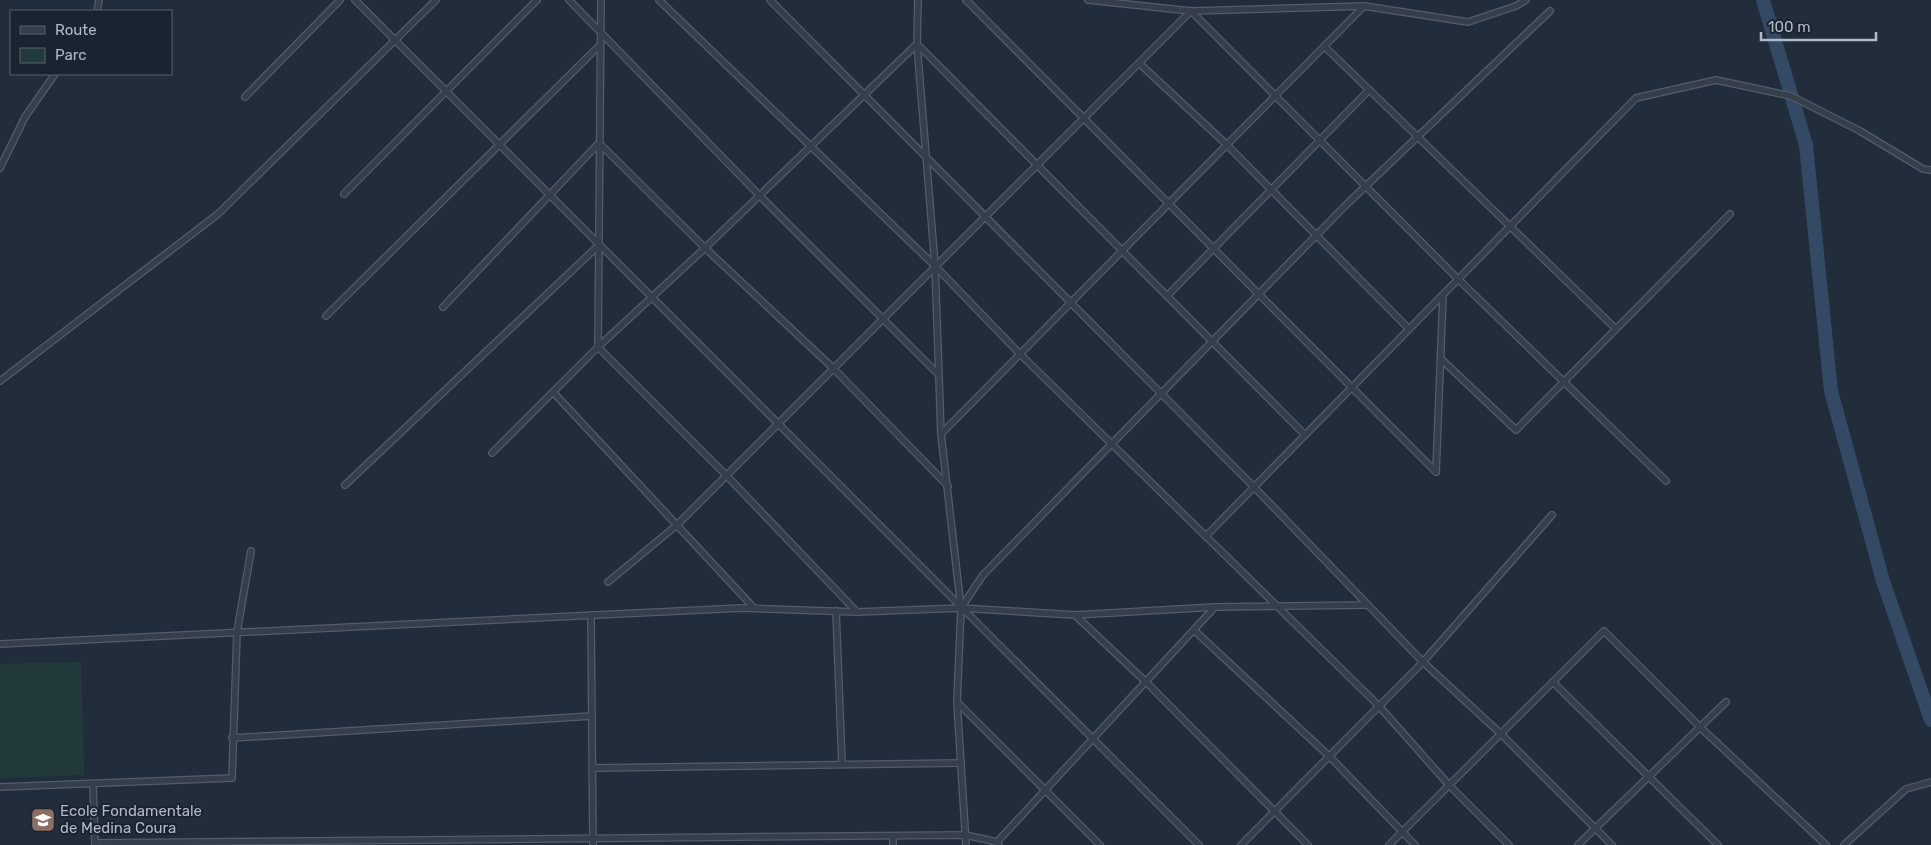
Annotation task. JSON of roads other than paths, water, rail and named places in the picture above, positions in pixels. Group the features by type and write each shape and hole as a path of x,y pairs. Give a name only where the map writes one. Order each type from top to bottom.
{"street":[{"path":"245,97 340,0"},
{"path":"355,0 1199,845"},
{"path":"0,381 218,214 436,0"},
{"path":"344,194 537,0"},
{"path":"569,0 759,195 937,373"},
{"path":"601,0 598,348 726,475 857,612"},
{"path":"659,0 935,266 1019,352 1379,706 1449,785 1508,845"},
{"path":"770,0 1254,487 1423,662 1501,734 1612,845"},
{"path":"918,0 916,44 935,266 937,373 941,434 949,487 962,608 958,702 966,845"},
{"path":"966,0 1436,472 1443,295"},
{"path":"1088,0 1191,11 1364,6 1468,22 1516,6 1526,0"},
{"path":"941,434 1019,352 1364,6"},
{"path":"608,582 677,525 1191,11"},
{"path":"1191,11 1458,279 1666,481"},
{"path":"962,608 983,575 1161,393 1366,186 1550,11"},
{"path":"492,453 598,348 705,248 916,44"},
{"path":"916,44 1305,435"},
{"path":"326,316 600,45"},
{"path":"1324,46 1616,329"},
{"path":"1138,63 1226,144 1409,329"},
{"path":"0,168 25,117 54,75"},
{"path":"1206,536 1636,98 1716,80 1791,96 1860,131 1923,169 1931,170"},
{"path":"1167,296 1369,90"},
{"path":"443,307 599,143"},
{"path":"599,143 705,248 832,368 949,487"},
{"path":"1441,359 1516,430 1730,214"},
{"path":"345,485 599,245"},
{"path":"554,393 754,608"},
{"path":"1241,845 1423,662 1552,516"},
{"path":"0,787 232,778 237,632 251,551"},
{"path":"0,644 754,608 857,612 962,608 1075,615 1215,607 1368,605"},
{"path":"92,784 95,844 593,842 656,838 966,835 998,844 1045,790 1215,607"},
{"path":"836,611 842,764"},
{"path":"591,615 593,842"},
{"path":"1075,615 1146,682 1308,845"},
{"path":"1194,631 1329,756 1415,845"},
{"path":"1388,845 1604,631 1700,727 1826,845"},
{"path":"1553,682 1718,845"},
{"path":"958,702 1100,845"},
{"path":"1578,845 1726,702"},
{"path":"232,738 592,716"},
{"path":"592,768 961,763"},
{"path":"1844,845 1906,789 1931,782"},
{"path":"841,836 841,845"},
{"path":"893,836 893,845"},
{"path":"750,837 750,845"},
{"path":"656,838 656,845"}],"waterway":[{"path":"1763,0 1806,145 1831,391 1883,581 1931,720"}],"place":[{"name":"Ecole Fondamentale de Medina Coura","path":"43,820"}]}
